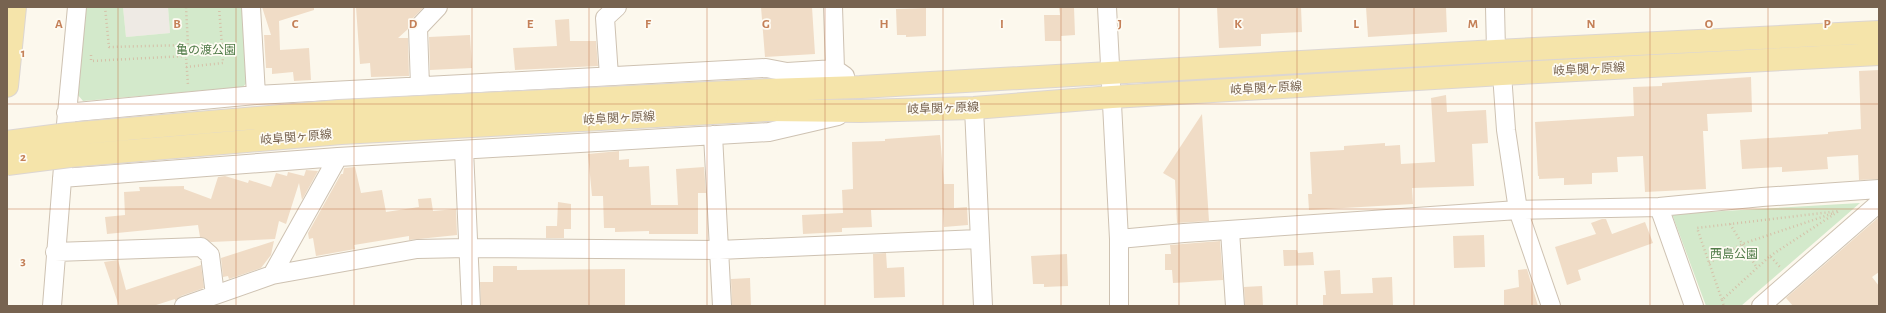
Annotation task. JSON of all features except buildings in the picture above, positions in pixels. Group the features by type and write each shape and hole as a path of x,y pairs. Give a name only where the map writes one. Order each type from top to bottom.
{"main road":[{"path":"7,86 15,7"},
{"name":"岐阜関ヶ原線","path":"7,164 70,156 341,133 768,100 860,87 1496,51 1879,32"},
{"name":"岐阜関ヶ原線","path":"7,142 68,134 339,111 768,100 860,111 974,108 1112,97 1879,54"}],"street":[{"path":"52,306 66,113 77,7"},
{"path":"251,7 256,95"},
{"path":"420,86 418,28 438,7"},
{"path":"609,76 605,18 617,7"},
{"path":"834,7 835,69"},
{"path":"1107,7 1119,240 1119,306"},
{"path":"1495,7 1496,51"},
{"path":"66,113 256,95 766,68 787,72 835,69 860,87"},
{"path":"1502,74 1506,130 1518,210 1551,306"},
{"path":"974,108 983,306"},
{"path":"62,178 338,157 769,132 860,111"},
{"path":"713,135 722,306"},
{"path":"464,150 471,306"},
{"path":"272,275 338,157"},
{"path":"1119,240 1184,233 1518,210 1659,207 1762,197 1879,189"},
{"path":"1761,306 1879,203"},
{"path":"1659,207 1694,306"},
{"path":"1230,231 1235,306"},
{"path":"187,305 272,275 417,249 719,250 979,239"},
{"path":"55,252 201,247 210,255 215,295"}],"path":[{"path":"105,7 109,47 188,45 186,7"},
{"path":"186,67 223,63 219,7"},
{"path":"222,46 255,61"},
{"path":"91,53 91,61 186,56 189,102"},
{"path":"1724,306 1697,228 1839,211"},
{"path":"1709,263 1742,244 1839,211"},
{"path":"1722,300 1770,256 1839,211"},
{"path":"1730,224 1757,268"},
{"path":"1770,256 1791,279"}],"shaded area":[{"path":"123,7 168,7 170,33 126,37"}],"green space":[{"name":"亀の渡公園","path":"85,7 123,7 126,37 170,33 168,7 243,7 249,80 243,87 83,101 77,94"},
{"name":"西島公園","path":"1860,203 1741,306 1706,306 1672,214"}]}
